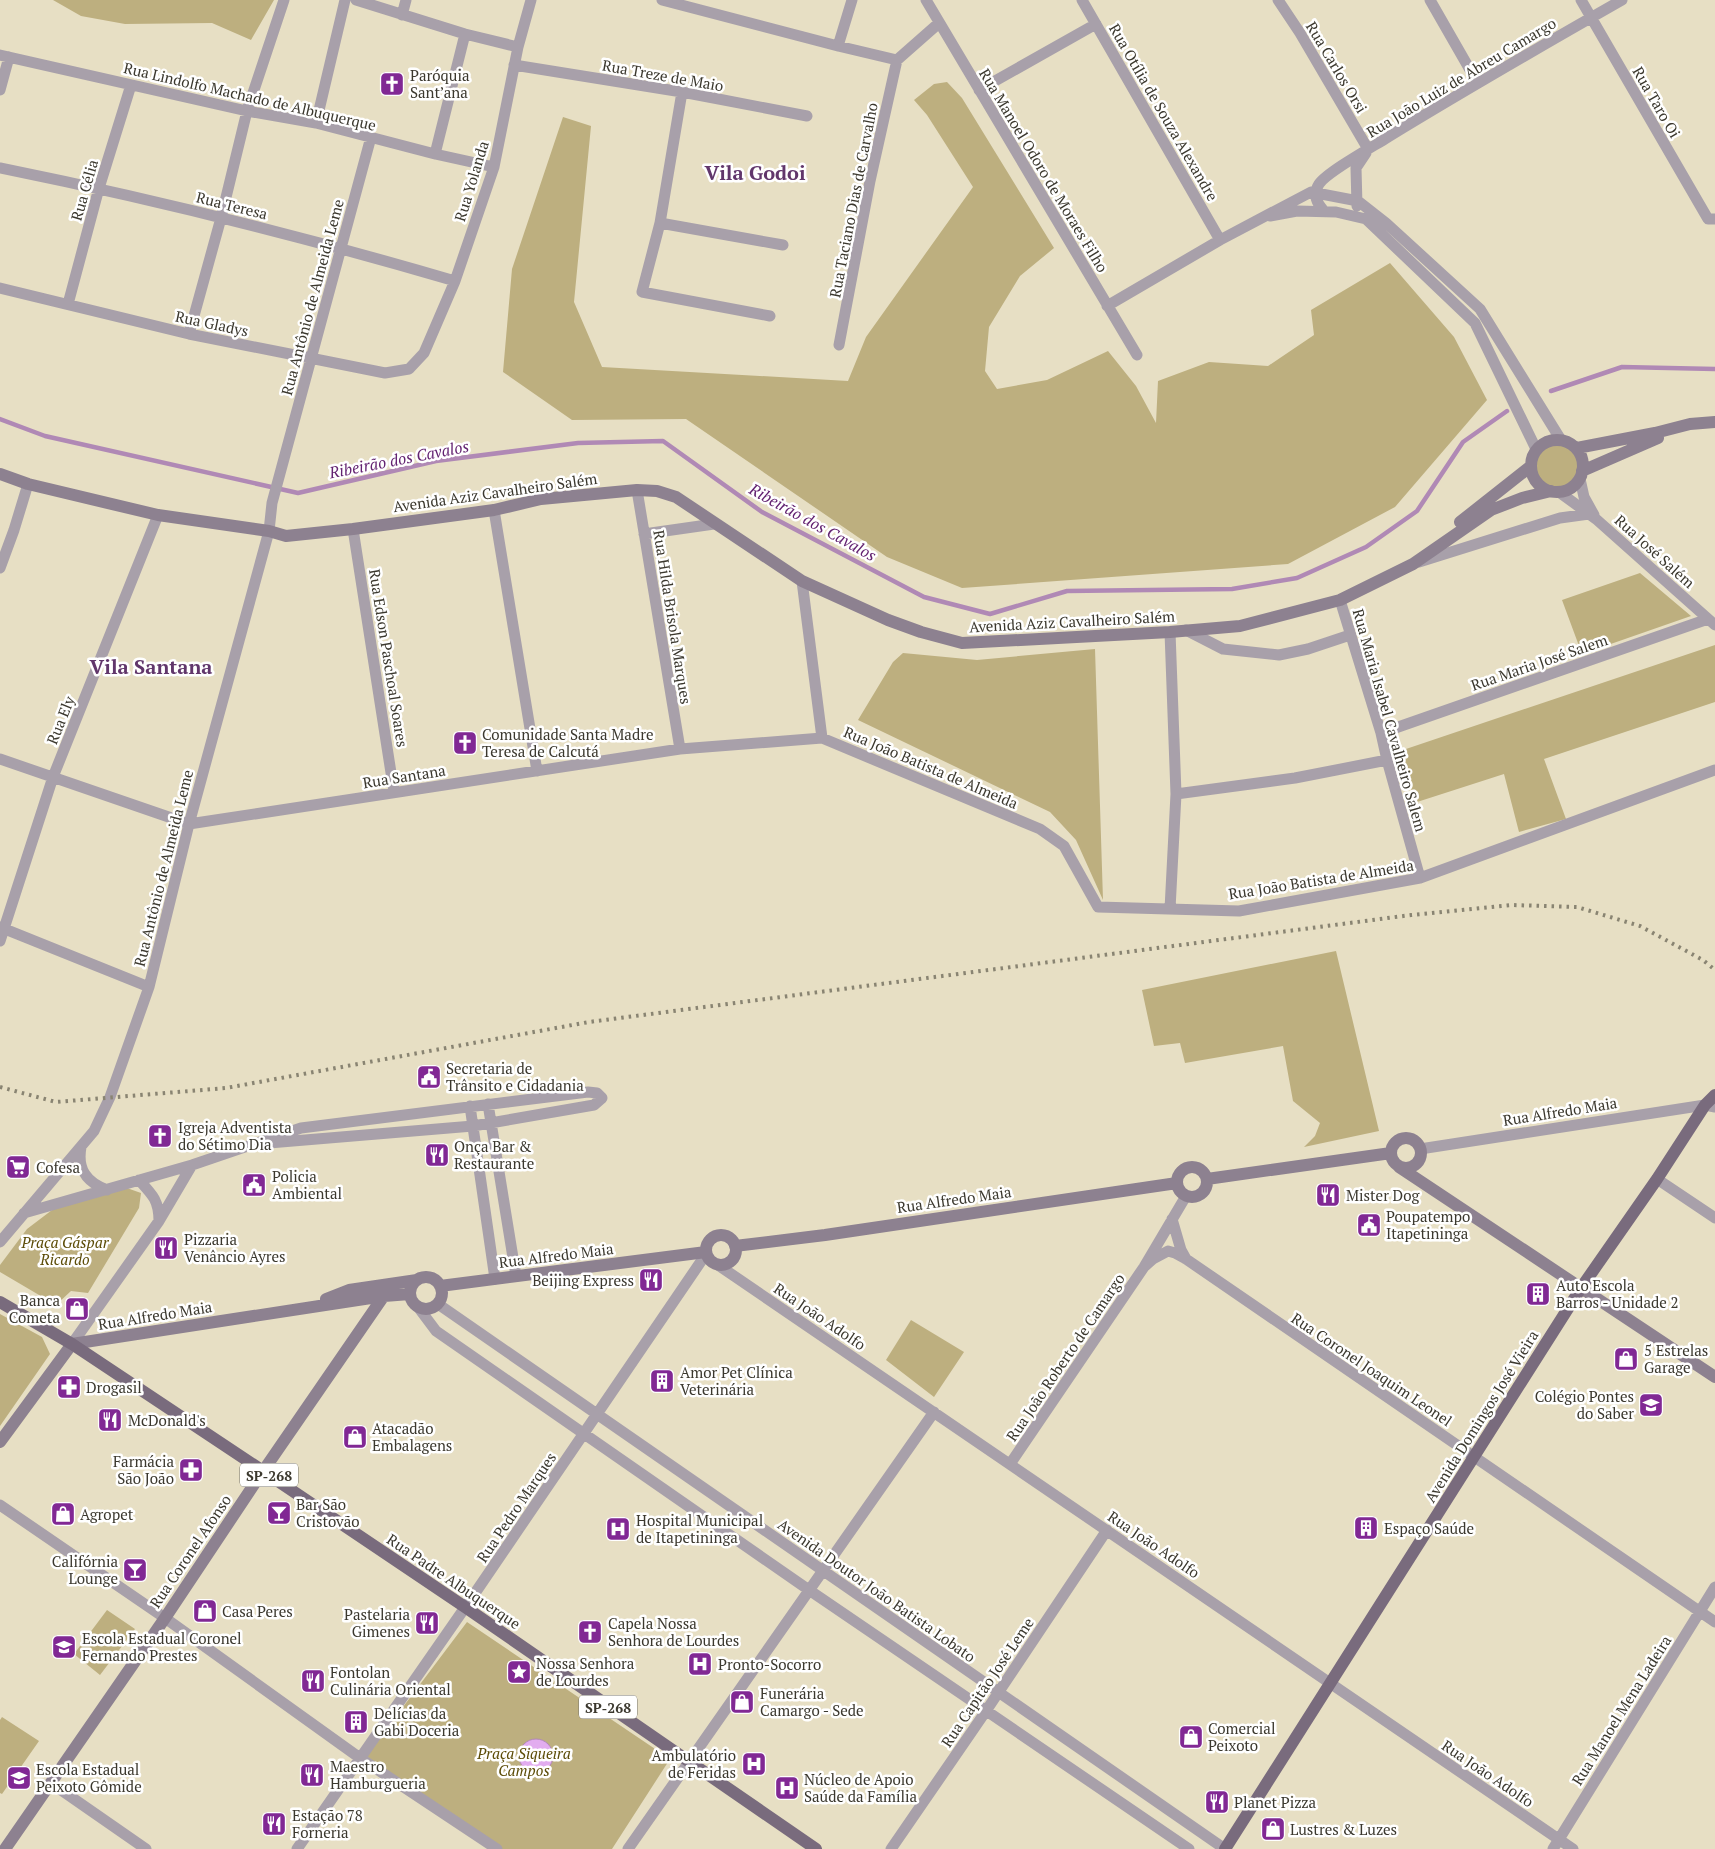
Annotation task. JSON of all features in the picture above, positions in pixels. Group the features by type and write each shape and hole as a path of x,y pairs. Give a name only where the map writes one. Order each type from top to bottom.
{"main road":[{"path":"1576,448 1655,434 1690,424 1715,422"},
{"path":"1581,475 1583,463 1581,455 1576,448 1561,440 1543,443 1536,449 1532,457 1532,475 1536,483 1543,488 1555,492 1567,490 1581,475 1690,424"},
{"name":"Avenida Aziz Cavalheiro Salém","path":"1408,566 1531,466"},
{"name":"Avenida Aziz Cavalheiro Salém","path":"0,474 28,484 158,515 269,531 286,536 494,510 541,499 637,490 657,491 676,497 802,581 888,620 921,632 962,643 1170,632 1240,626 1340,600 1408,566 1491,510 1522,498 1555,492"},
{"name":"Avenida Domingos José Vieira","path":"1225,1849 1581,1288 1710,1106 1715,1096"},
{"path":"1399,1167 1407,1168 1415,1165 1420,1158 1419,1145 1412,1139 1403,1138 1393,1145 1391,1153 1393,1161 1399,1167 1715,1378"},
{"path":"1207,1179 1391,1153"},
{"path":"1189,1167 1202,1170 1207,1179 1207,1187 1202,1194 1194,1197 1186,1196 1180,1190 1178,1183 1182,1171 1189,1167"},
{"name":"Rua Alfredo Maia","path":"735,1246 825,1235 1178,1183"},
{"path":"718,1235 727,1236 735,1246 735,1253 730,1262 726,1264 718,1265 712,1262 706,1253 706,1244 718,1235"},
{"name":"Rua Alfredo Maia","path":"440,1286 706,1253"},
{"path":"302,1308 349,1290 422,1278 433,1278 440,1286 442,1296 438,1304 428,1309 414,1304 410,1294 411,1288 417,1280"},
{"name":"Rua Coronel Afonso","path":"5,1849 392,1284"},
{"path":"302,1308 410,1294"},
{"name":"SP-268","path":"0,1302 72,1344"},
{"name":"Rua Alfredo Maia","path":"72,1344 302,1308"},
{"path":"0,1442 72,1344"},
{"name":"Rua Padre Albuquerque","path":"72,1344 465,1608 816,1849"}],"street":[{"path":"189,334 221,218 247,111 284,0"},
{"path":"316,123 344,0"},
{"path":"356,0 465,34 518,47"},
{"path":"402,15 406,0"},
{"name":"Rua Yolanda","path":"417,362 424,353 455,281 494,167 514,65 531,0"},
{"path":"662,0 694,4 838,46 897,60 938,22"},
{"path":"838,46 852,0"},
{"name":"Rua Manoel Odoro de Moraes Filho","path":"926,0 1137,355"},
{"name":"Rua Otília de Souza Alexandre","path":"1082,0 1220,240"},
{"name":"Rua Carlos Orsi","path":"1278,0 1300,33 1368,149"},
{"path":"1430,0 1477,82"},
{"name":"Rua Taro Oi","path":"1581,0 1711,219"},
{"name":"Rua João Luiz de Abreu Camargo","path":"1107,306 1261,217 1310,192 1315,192 1320,183 1368,149 1477,82 1622,0"},
{"path":"979,90 1096,24"},
{"path":"435,154 465,34"},
{"path":"0,90 5,56"},
{"name":"Rua Lindolfo Machado de Albuquerque","path":"5,56 247,111 316,123 435,154 494,167"},
{"name":"Rua Taciano Dias de Carvalho","path":"839,346 870,181 897,60"},
{"name":"Rua Treze de Maio","path":"514,65 682,92 807,116"},
{"name":"Rua Célia","path":"68,304 99,188 131,84"},
{"path":"682,92 660,222 642,292 770,316"},
{"name":"Rua Antônio de Almeida Leme","path":"0,1242 94,1131 102,1117 149,987 189,824 269,531 272,503 282,464 370,137"},
{"name":"Rua João Luiz de Abreu Camargo","path":"1358,201 1355,183 1356,168 1368,149"},
{"name":"Rua Teresa","path":"0,168 99,188 340,247 455,281"},
{"path":"1330,212 1317,201 1315,192 1358,201 1386,223 1480,309 1561,440"},
{"path":"1349,214 1358,206 1358,201"},
{"name":"Rua João Luiz de Abreu Camargo","path":"1261,217 1297,211 1349,214 1366,219 1475,323 1536,449"},
{"path":"660,222 783,246"},
{"name":"Rua Gladys","path":"0,288 189,334 386,373 409,369 417,362"},
{"path":"1581,475 1584,497 1593,516"},
{"path":"0,568 28,484"},
{"name":"Rua Hilda Brisola Marques","path":"637,490 680,750"},
{"path":"1555,492 1593,516"},
{"path":"494,510 537,771"},
{"name":"Rua Ely","path":"0,941 2,928 53,777 158,515"},
{"path":"1408,566 1560,518 1593,516"},
{"name":"Rua José Salém","path":"1593,516 1711,622"},
{"path":"644,534 714,524"},
{"name":"Rua Edson Paschoal Soares","path":"353,529 394,792"},
{"path":"802,581 822,738"},
{"name":"Rua Maria Isabel Cavalheiro Salem","path":"1340,600 1381,733 1420,878"},
{"name":"Rua Maria José Salem","path":"1381,733 1711,622"},
{"path":"1186,630 1223,649 1279,655 1350,635"},
{"path":"1170,632 1176,794 1170,909"},
{"name":"Rua Santana","path":"0,759 189,824 680,750 822,738"},
{"name":"Rua João Batista de Almeida","path":"822,738 1040,829 1064,846 1098,907 1239,910 1420,878 1715,770"},
{"path":"1176,794 1295,778 1387,760"},
{"path":"2,928 149,987"},
{"path":"24,1213 192,1165 302,1128 588,1092 598,1093 602,1098 594,1105 473,1126 257,1144"},
{"path":"488,1104 516,1276"},
{"path":"470,1106 495,1279"},
{"name":"Rua Alfredo Maia","path":"1420,1149 1710,1106"},
{"path":"81,1147 80,1163 83,1172 92,1181 106,1190"},
{"path":"72,1344 159,1222 192,1165"},
{"path":"1657,1179 1715,1218"},
{"path":"139,1180 157,1201 159,1222"},
{"name":"Rua João Roberto de Camargo","path":"1010,1464 1144,1267 1186,1196"},
{"path":"1172,1219 1181,1250 1186,1259"},
{"path":"1144,1267 1153,1259 1168,1251 1175,1252 1186,1259"},
{"name":"Rua Pedro Marques","path":"297,1849 465,1608 706,1253"},
{"name":"Rua Coronel Joaquim Leonel","path":"1186,1259 1715,1622"},
{"name":"Rua João Adolfo","path":"718,1265 1331,1683 1556,1844 1573,1849"},
{"name":"Avenida Doutor João Batista Lobato","path":"438,1304 1225,1849"},
{"path":"418,1307 436,1331 809,1590 1189,1849"},
{"path":"628,1849 934,1412"},
{"path":"0,1506 165,1618 360,1758 497,1849"},
{"name":"Rua Capitão José Leme","path":"891,1849 1107,1530"},
{"name":"Rua Manoel Mena Ladeira","path":"1556,1844 1715,1587"},
{"path":"51,1783 146,1849"}],"green space":[{"path":"53,0 274,0 251,40 212,23 125,24 81,16"},
{"path":"947,82 962,98 1054,248 1020,276 989,327 985,371 997,389 1047,380 1108,351 1136,386 1156,423 1158,381 1209,362 1268,366 1314,335 1311,310 1390,263 1454,337 1487,400 1395,507 1288,564 962,588 887,557 686,419 572,420 503,372 512,269 563,117 591,126 574,302 602,367 848,381 866,337 973,187 927,115 914,100 934,84"},
{"path":"1557,445 1572,451 1578,466 1572,481 1557,487 1542,481 1536,466 1542,451"},
{"path":"1640,573 1691,616 1582,654 1562,600"},
{"path":"1715,645 1715,702 1544,759 1566,819 1519,832 1504,774 1414,803 1403,750"},
{"path":"1095,649 1103,900 1076,840 1050,812 858,720 893,662 903,653 977,660"},
{"path":"1336,951 1379,1131 1304,1147 1315,1136 1320,1123 1293,1101 1283,1046 1185,1063 1180,1043 1154,1046 1142,990"},
{"name":"Praça Gáspar Ricardo","path":"124,1187 141,1193 139,1208 88,1293 71,1291 56,1305 0,1272 0,1265 27,1229 56,1207"},
{"path":"0,1314 42,1337 50,1354 0,1426"},
{"path":"911,1320 964,1352 934,1397 886,1360"},
{"path":"107,1610 135,1629 100,1675 74,1654"},
{"name":"Praça Siqueira Campos","path":"467,1622 670,1759 612,1849 501,1849 366,1756"},
{"path":"2,1717 39,1741 2,1794 0,1793 0,1720"}],"shaded area":[{"path":"536,1739 548,1744 553,1756 548,1768 536,1773 524,1768 519,1756 524,1744"}],"waterway":[{"path":"1551,391 1622,367 1715,369"},
{"name":"Ribeirão dos Cavalos","path":"0,419 45,436 298,493 436,461 578,443 663,441 762,512 924,597 990,614 1067,591 1232,589 1297,578 1366,547 1417,511 1463,442 1507,411"}],"railway":[{"path":"0,1087 56,1102 226,1088 589,1022 1411,915 1511,905 1577,907 1640,926 1703,960 1715,970"}],"place":[{"name":"Paróquia Sant’ana","path":"392,84"},
{"name":"Comunidade Santa Madre Teresa de Calcutá","path":"465,743"},
{"name":"Secretaria de Trânsito e Cidadania","path":"429,1077"},
{"name":"Igreja Adventista do Sétimo Dia","path":"160,1136"},
{"name":"Onça Bar & Restaurante","path":"437,1155"},
{"name":"Cofesa","path":"18,1167"},
{"name":"Policia Ambiental","path":"254,1185"},
{"name":"Mister Dog","path":"1328,1195"},
{"name":"Poupatempo Itapetininga","path":"1369,1225"},
{"name":"Pizzaria Venâncio Ayres","path":"166,1248"},
{"name":"Beijing Express","path":"651,1280"},
{"name":"Auto Escola Barros - Unidade 2","path":"1538,1294"},
{"name":"Banca Cometa","path":"77,1309"},
{"name":"5 Estrelas Garage","path":"1626,1359"},
{"name":"Amor Pet Clínica Veterinária","path":"662,1381"},
{"name":"Drogasil","path":"69,1387"},
{"name":"Colégio Pontes do Saber","path":"1651,1405"},
{"name":"McDonald's","path":"110,1420"},
{"name":"Atacadão Embalagens","path":"355,1437"},
{"name":"Farmácia São João","path":"191,1470"},
{"name":"Bar São Cristovão","path":"279,1513"},
{"name":"Agropet","path":"63,1514"},
{"name":"Espaço Saúde","path":"1366,1528"},
{"name":"Hospital Municipal de Itapetininga","path":"618,1529"},
{"name":"Califórnia Lounge","path":"135,1570"},
{"name":"Casa Peres","path":"205,1611"},
{"name":"Pastelaria Gimenes","path":"427,1623"},
{"name":"Capela Nossa Senhora de Lourdes","path":"590,1632"},
{"name":"Escola Estadual Coronel Fernando Prestes","path":"64,1647"},
{"name":"Pronto-Socorro","path":"700,1664"},
{"name":"Nossa Senhora de Lourdes","path":"519,1672"},
{"name":"Fontolan Culinária Oriental","path":"313,1681"},
{"name":"Funerária Camargo - Sede","path":"742,1702"},
{"name":"Delícias da Gabi Doceria","path":"356,1722"},
{"name":"Comercial Peixoto","path":"1191,1737"},
{"name":"Ambulatório de Feridas","path":"754,1764"},
{"name":"Maestro Hamburgueria","path":"312,1775"},
{"name":"Escola Estadual Peixoto Gômide","path":"19,1778"},
{"name":"Núcleo de Apoio Saúde da Família","path":"787,1788"},
{"name":"Planet Pizza","path":"1217,1802"},
{"name":"Estação 78 Forneria","path":"274,1824"},
{"name":"Lustres & Luzes","path":"1273,1829"}],"district":[{"name":"Vila Godoi","path":"755,172"},
{"name":"Vila Santana","path":"151,666"}]}
